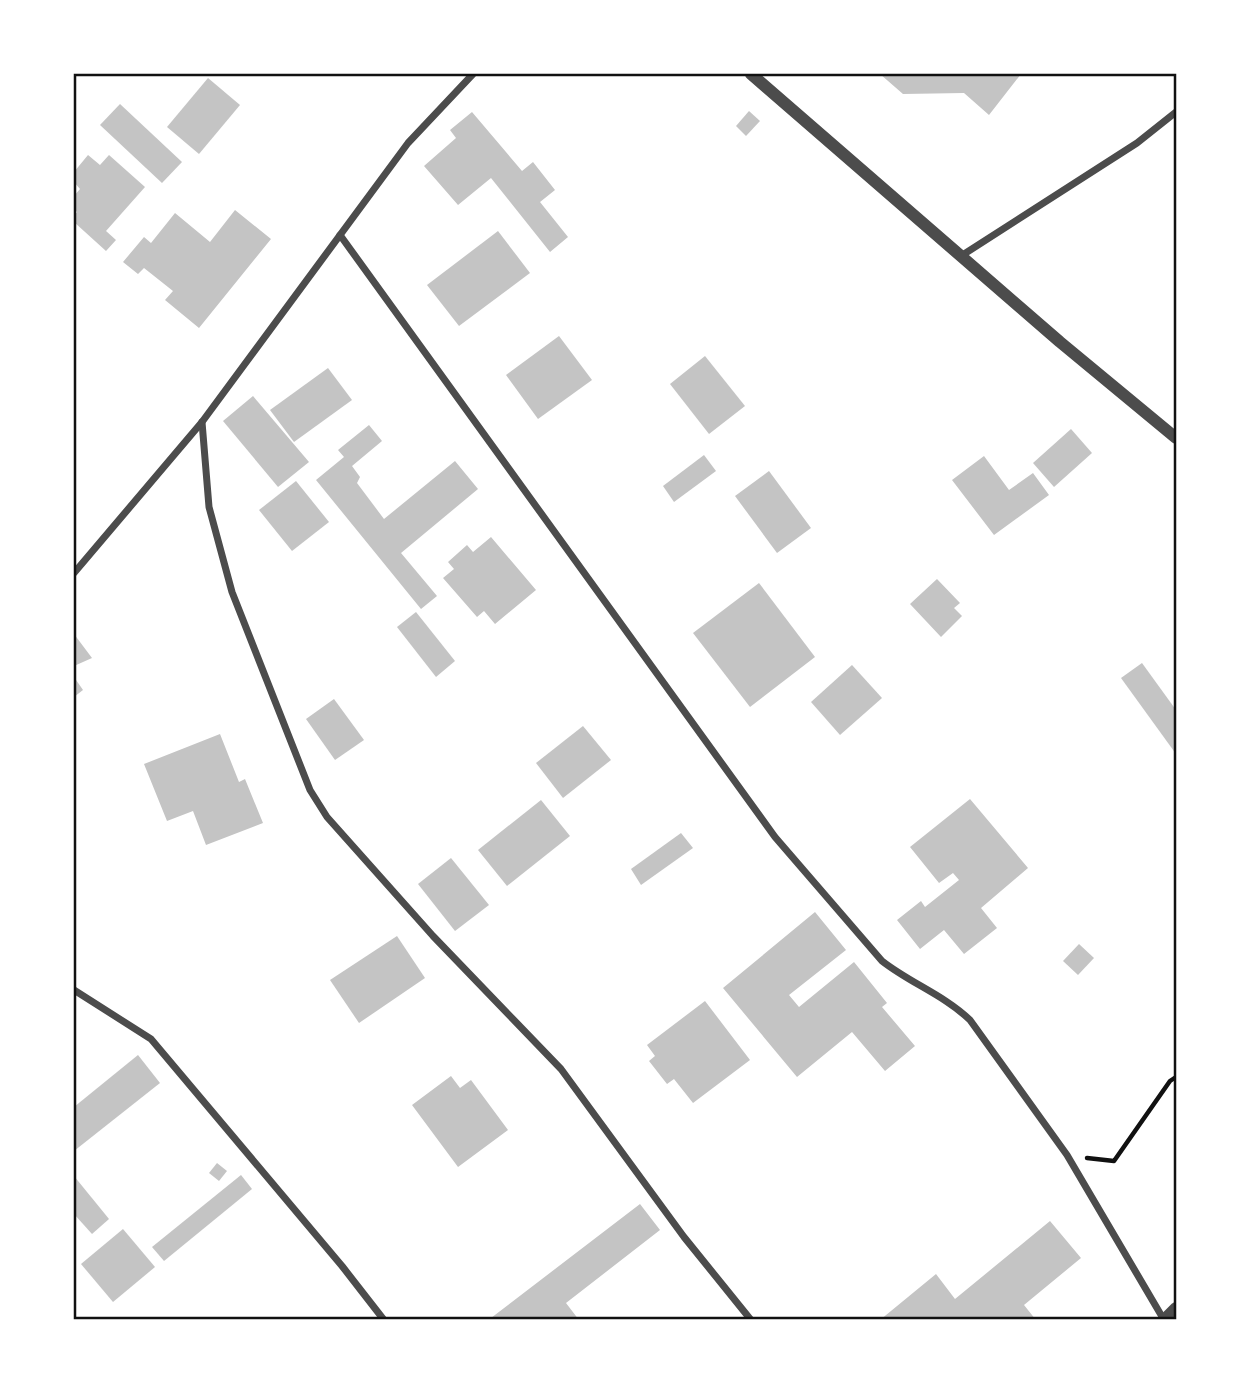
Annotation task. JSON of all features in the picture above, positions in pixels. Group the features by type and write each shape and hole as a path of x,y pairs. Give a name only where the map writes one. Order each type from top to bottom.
{"street":[{"path":"74,573 202,422 408,143 473,74"},
{"path":"751,74 1177,438"},
{"path":"961,256 1137,143 1177,112"},
{"path":"340,235 775,837 882,961 953,1004 970,1020 1067,1155 1164,1320 1177,1308"},
{"path":"202,422 208,507 232,592 310,790 327,817 433,936 561,1069 684,1237 751,1320"},
{"path":"74,990 151,1039 342,1266 384,1320"}],"path":[{"path":"1067,1155 1114,1161 1170,1082 1177,1077"}],"building":[{"path":"880,74 1021,74 989,115 964,93 903,94"},
{"path":"208,78 240,105 199,154 167,127"},
{"path":"120,104 182,162 162,183 100,125"},
{"path":"749,111 760,121 746,136 736,126"},
{"path":"472,112 522,171 533,162 555,190 540,202 568,237 550,252 491,178 458,205 424,166 456,138 450,130"},
{"path":"88,155 100,165 109,155 145,187 106,231 116,240 106,251 74,222 77,212 74,209 74,196 80,189 74,182 74,172"},
{"path":"235,210 271,239 199,328 165,300 173,291 144,268 138,274 123,262 144,237 151,243 175,213 210,242"},
{"path":"498,231 530,273 459,326 427,285"},
{"path":"559,336 592,380 538,419 506,375"},
{"path":"705,356 745,406 709,434 670,384"},
{"path":"328,368 352,400 294,442 270,410"},
{"path":"253,396 309,462 278,487 223,421"},
{"path":"369,425 382,441 352,466 360,477 357,483 384,519 455,461 478,489 401,553 437,596 421,609 316,480 344,457 338,450"},
{"path":"1071,429 1092,453 1054,487 1033,463"},
{"path":"704,455 716,471 674,502 663,486"},
{"path":"984,456 1009,490 1033,473 1049,495 994,535 952,480"},
{"path":"769,471 811,528 777,553 735,496"},
{"path":"296,481 329,522 292,551 259,510"},
{"path":"491,537 536,590 495,624 484,611 477,617 443,578 454,569 448,562 467,545 473,552"},
{"path":"937,579 960,603 954,608 962,616 941,637 910,604"},
{"path":"759,583 815,657 750,707 693,633"},
{"path":"416,612 455,661 436,677 397,627"},
{"path":"74,634 92,658 74,666"},
{"path":"1142,663 1176,710 1176,754 1121,678"},
{"path":"852,665 882,698 840,735 811,702"},
{"path":"74,677 83,690 74,697"},
{"path":"334,699 364,740 335,760 306,719"},
{"path":"583,726 611,760 563,798 536,763"},
{"path":"220,734 239,782 245,779 263,823 206,845 193,811 167,821 144,764"},
{"path":"970,799 1028,868 981,908 997,928 964,954 944,930 920,949 897,920 921,901 925,907 959,880 953,873 939,883 910,847"},
{"path":"541,800 570,836 507,886 478,850"},
{"path":"681,833 693,848 641,885 631,869"},
{"path":"451,858 489,905 455,931 418,884"},
{"path":"815,912 846,950 789,995 799,1007 854,962 887,1003 882,1007 915,1046 885,1071 852,1032 797,1077 723,988"},
{"path":"397,936 425,978 359,1023 330,980"},
{"path":"1079,944 1094,958 1078,975 1063,961"},
{"path":"705,1001 750,1060 693,1103 674,1079 667,1084 649,1061 655,1056 647,1045"},
{"path":"138,1055 160,1083 74,1151 74,1107"},
{"path":"451,1076 460,1088 471,1080 508,1130 458,1167 412,1105"},
{"path":"217,1163 227,1171 219,1181 209,1173"},
{"path":"241,1175 252,1189 164,1261 152,1247"},
{"path":"74,1176 109,1219 92,1234 74,1214"},
{"path":"640,1204 660,1230 566,1303 579,1320 491,1318"},
{"path":"1050,1221 1081,1258 1024,1305 1036,1320 880,1320 936,1274 955,1299"},
{"path":"123,1229 155,1267 113,1302 81,1264"}]}
